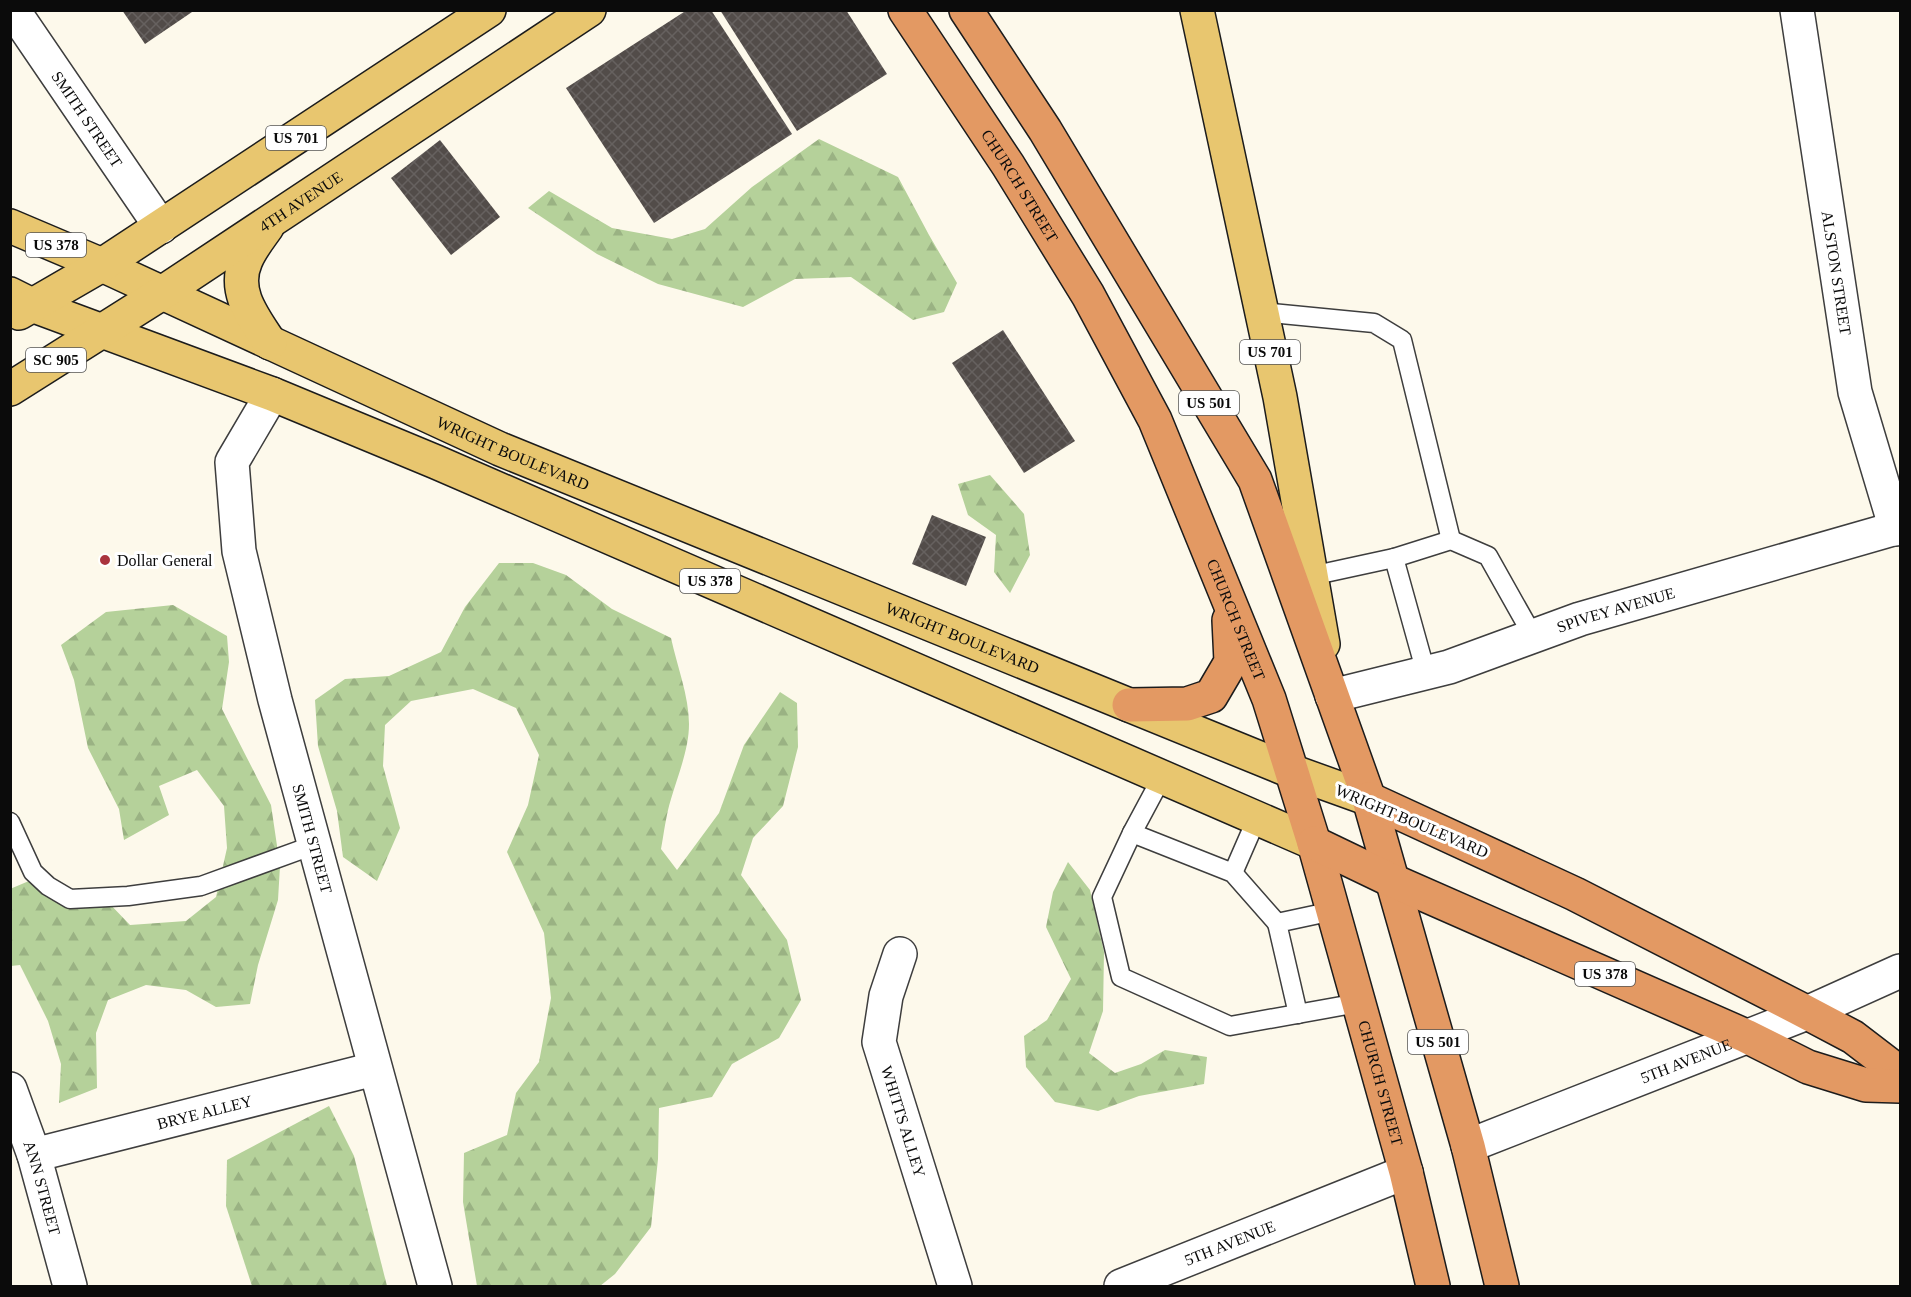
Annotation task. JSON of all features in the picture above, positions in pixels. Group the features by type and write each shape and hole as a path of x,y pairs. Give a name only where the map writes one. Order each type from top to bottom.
{"highway":[{"name":"CHURCH STREET","path":"905,10 1008,165 1088,295 1155,420 1269,699 1333,910 1406,1172 1433,1287"},
{"name":"US 501","path":"966,10 1045,130 1255,480 1369,799 1468,1146 1502,1287"},
{"path":"1129,705 1187,704 1210,696 1231,662 1227,597"},
{"name":"WRIGHT BOULEVARD","path":"1369,799 1575,894 1806,1012 1852,1037 1900,1073"},
{"name":"US 378","path":"1314,843 1391,880 1746,1036 1808,1066 1866,1085 1900,1086"}],"main road":[{"name":"4TH AVENUE","path":"10,390 162,293 589,10"},
{"name":"US 701","path":"1197,10 1280,397 1332,696"},
{"name":"US 701","path":"18,306 102,265 484,12"},
{"path":"270,343 246,306 240,282 246,260 271,221"},
{"name":"WRIGHT BOULEVARD","path":"10,226 102,265 500,449 1291,771 1369,799"},
{"name":"US 378","path":"18,306 101,330 272,394 446,466 1314,843"}],"street":[{"name":"SMITH STREET","path":"13,10 161,227"},
{"name":"ALSTON STREET","path":"1797,10 1855,392 1898,528"},
{"name":"SMITH STREET","path":"272,394 232,462 239,550 275,700 435,1287"},
{"name":"SPIVEY AVENUE","path":"1332,696 1449,667 1580,619 1898,528"},
{"name":"WHITTS ALLEY","path":"900,954 886,996 879,1042 955,1287"},
{"name":"5TH AVENUE","path":"1468,1146 1806,1012 1900,971"},
{"name":"BRYE ALLEY","path":"34,1155 374,1069"},
{"name":"ANN STREET","path":"10,1089 34,1155 70,1287"},
{"name":"5TH AVENUE","path":"1121,1287 1406,1172"}],"lane":[{"path":"1261,312 1374,323 1402,339 1451,540"},
{"path":"1311,576 1395,558 1451,540 1488,556 1533,636"},
{"path":"1395,558 1426,673"},
{"path":"1162,777 1102,897 1121,977 1230,1026 1358,1003"},
{"path":"1233,873 1257,818"},
{"path":"10,822 33,872 48,886 70,899 128,896 201,886 314,845"},
{"path":"1132,833 1233,873 1277,923 1298,1014"},
{"path":"1277,923 1333,910"}],"green space":[{"path":"819,139 898,177 957,283 944,312 913,320 851,277 795,279 743,307 658,284 597,254 528,208 549,191 612,228 672,239 705,229 752,187"},
{"path":"990,475 1024,514 1030,555 1010,593 994,572 996,535 968,515 958,484"},
{"path":"499,563 533,563 566,575 612,609 671,638 685,692 689,724 685,752 669,805 661,849 677,870 719,813 744,745 780,692 797,703 798,747 783,806 753,838 741,875 787,940 801,1000 779,1038 732,1064 712,1097 659,1108 658,1159 651,1227 615,1274 600,1286 477,1286 463,1202 464,1153 507,1135 516,1093 539,1062 551,998 544,933 507,852 528,805 539,755 516,708 473,689 411,701 385,725 383,766 400,828 377,881 343,857 337,811 318,746 315,700 345,679 389,676 441,652 465,607"},
{"path":"173,605 227,636 229,662 222,709 271,805 280,866 278,900 258,965 250,1004 216,1007 186,990 146,985 108,1000 96,1033 97,1088 59,1103 61,1064 48,1021 20,965 11,966 10,889 36,878 106,900 130,925 186,921 216,897 227,848 224,806 197,770 159,786 169,815 124,840 119,809 88,748 74,680 61,645 106,612"},
{"path":"1068,862 1090,890 1104,952 1103,1011 1089,1053 1115,1073 1141,1064 1165,1050 1207,1057 1204,1084 1139,1096 1098,1111 1055,1102 1026,1067 1024,1036 1047,1020 1071,979 1046,927 1053,892"},
{"path":"329,1106 354,1156 387,1286 252,1286 226,1206 227,1160"}],"building":[{"path":"122,10 195,10 145,44"},
{"path":"687,10 711,10 792,134 654,223 566,88"},
{"path":"720,10 846,10 887,74 797,131"},
{"path":"440,140 500,217 451,255 391,178"},
{"path":"1003,330 1075,441 1024,473 952,363"},
{"path":"932,515 986,537 966,586 912,564"}],"place":[{"name":"Dollar General","path":"105,560"}]}
